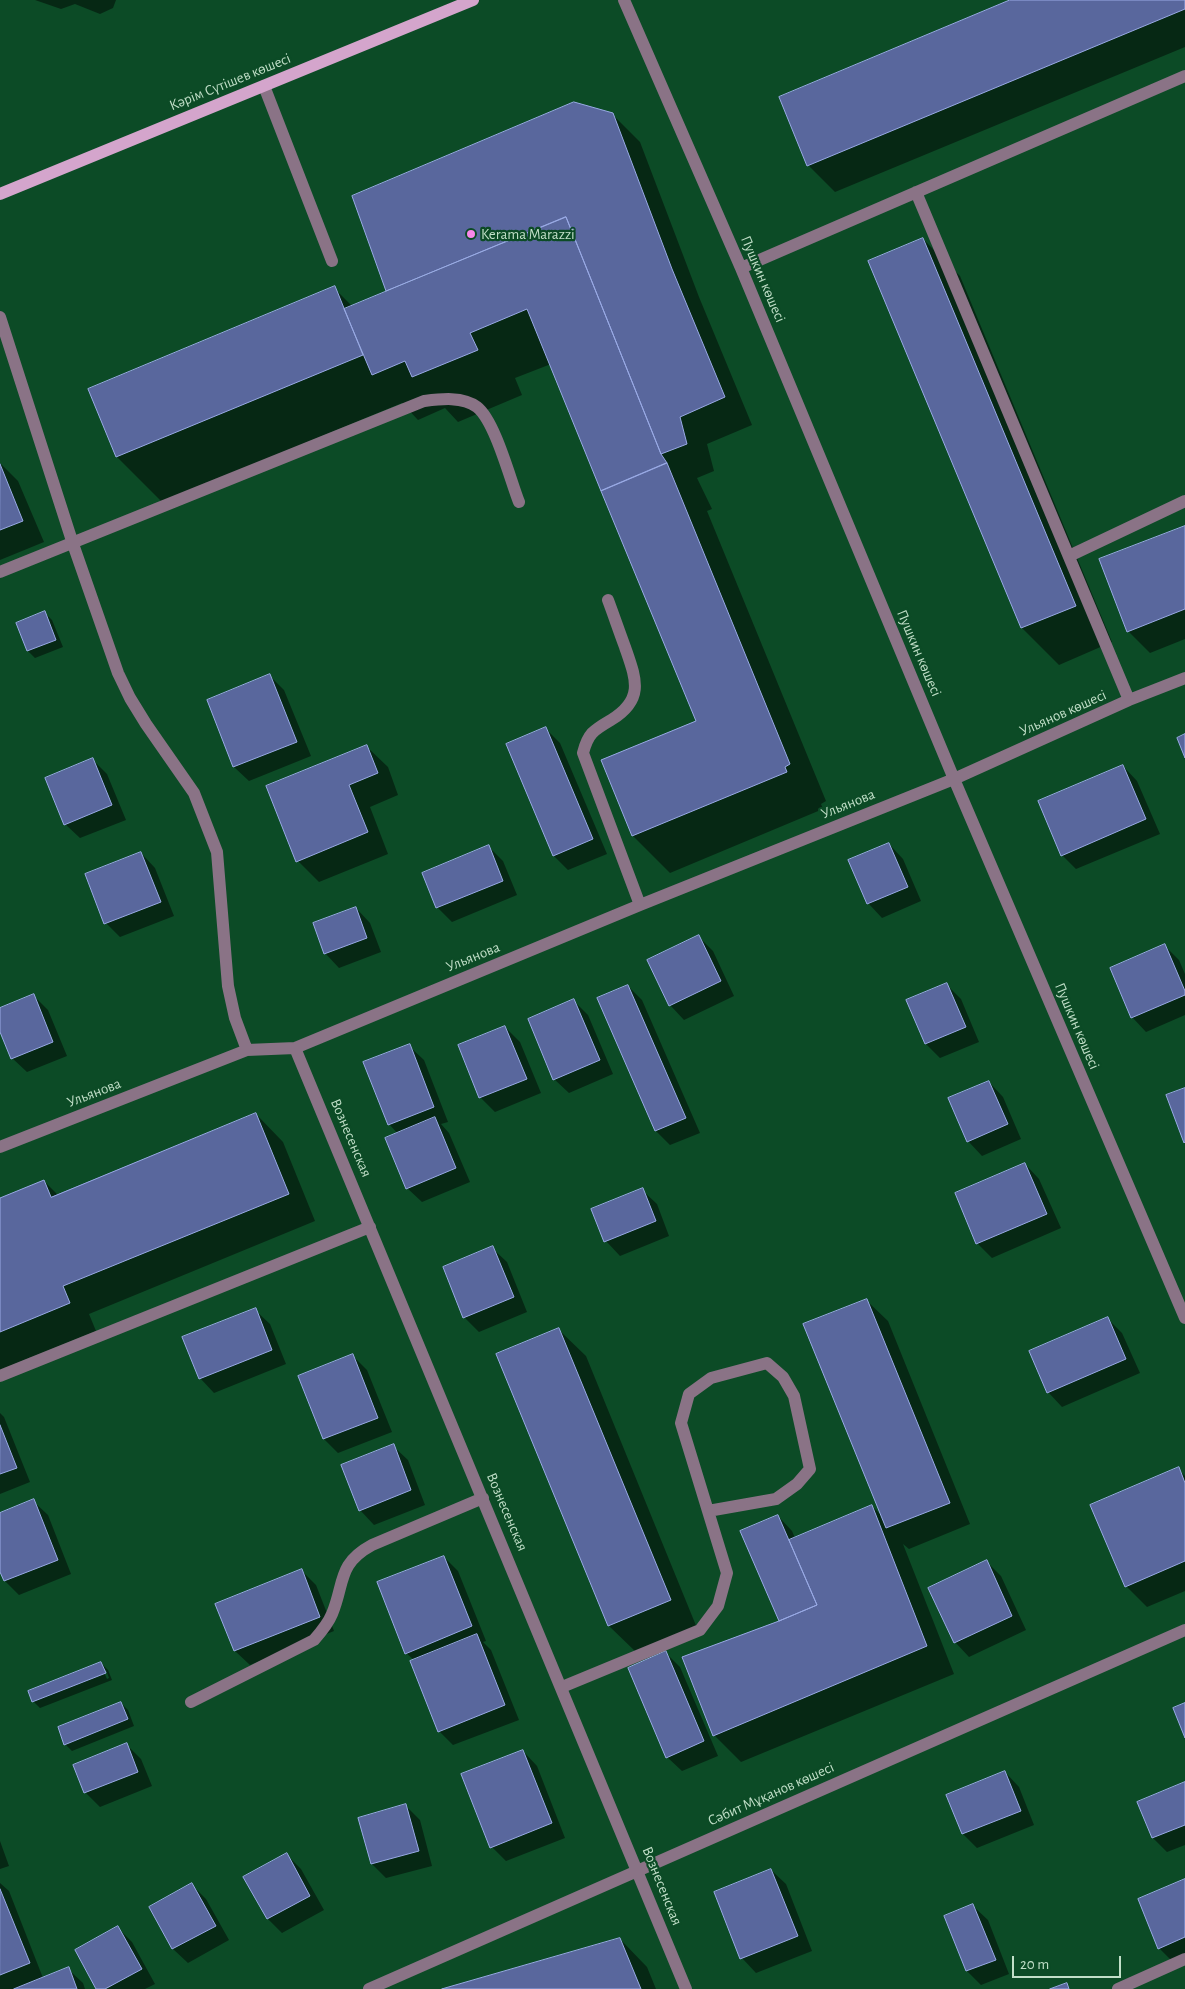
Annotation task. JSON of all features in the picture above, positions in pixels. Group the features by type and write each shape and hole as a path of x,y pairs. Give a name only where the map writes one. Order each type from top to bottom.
{"main road":[{"name":"Кәрім Сүтішев көшесі","path":"0,194 473,0"}],"street":[{"name":"Пушкин көшесі","path":"624,0 741,268 954,780 1185,1318"},
{"path":"741,268 1185,76"},
{"path":"264,86 332,261"},
{"path":"916,192 1129,700"},
{"path":"0,317 73,544 118,673 130,698 146,724 194,793 208,825 216,852 228,986 234,1018 247,1050"},
{"path":"0,572 424,401 442,398 459,400 476,406 489,421 519,502"},
{"path":"1069,556 1185,501"},
{"path":"608,600 635,674 635,688 631,702 624,712 594,730 586,741 584,753 586,764 640,905"},
{"name":"Ульянов көшесі","path":"954,780 1129,700 1185,678"},
{"name":"Ульянова","path":"0,1147 247,1050 295,1048 640,905 954,780"},
{"name":"Вознесенская","path":"295,1048 686,1989"},
{"path":"0,1376 370,1227"},
{"path":"562,1687 700,1630 718,1606 727,1573 681,1423 689,1394 711,1378 768,1363 782,1376 794,1396 810,1469 797,1484 776,1499 708,1511"},
{"path":"191,1702 314,1640 324,1629 332,1614 341,1580 347,1566 358,1553 372,1545 483,1498"},
{"name":"Сәбит Мұқанов көшесі","path":"370,1989 1185,1630"},
{"path":"1118,1989 1185,1959"}],"building":[{"path":"1010,0 1185,0 1185,9 807,166 779,97"},
{"path":"574,102 613,113 672,269 725,397 680,417 687,444 661,454 566,217 386,291 352,196"},
{"path":"566,217 661,454 667,463 601,491 527,309 470,333 478,350 412,377 405,361 372,375 344,309"},
{"path":"923,238 1076,606 1021,628 868,261"},
{"path":"335,286 363,355 116,457 88,389"},
{"path":"667,463 790,764 785,767 787,772 632,836 601,760 696,721 601,491"},
{"path":"0,464 23,521 0,530"},
{"path":"1185,526 1185,609 1127,632 1099,559"},
{"path":"45,611 56,640 27,651 16,623"},
{"path":"270,674 297,742 233,767 207,700"},
{"path":"546,727 593,839 553,856 506,744"},
{"path":"1185,734 1185,758 1177,738"},
{"path":"367,745 378,773 349,785 368,832 296,862 266,786"},
{"path":"93,758 112,805 64,825 45,778"},
{"path":"1123,765 1146,819 1061,856 1038,801"},
{"path":"889,843 908,887 867,904 848,860"},
{"path":"489,845 503,881 436,908 422,873"},
{"path":"141,852 161,902 104,924 85,874"},
{"path":"356,907 367,938 324,954 313,923"},
{"path":"699,935 721,981 669,1006 647,960"},
{"path":"1165,944 1185,995 1131,1018 1110,968"},
{"path":"947,983 966,1027 925,1044 906,1000"},
{"path":"628,985 686,1118 655,1131 597,998"},
{"path":"34,994 53,1042 11,1059 0,1032 0,1008"},
{"path":"574,999 600,1060 553,1080 528,1019"},
{"path":"505,1026 527,1079 479,1098 458,1045"},
{"path":"410,1044 434,1107 388,1125 363,1062"},
{"path":"989,1081 1008,1124 967,1142 948,1098"},
{"path":"1185,1088 1185,1142 1184,1143 1166,1095"},
{"path":"256,1113 289,1194 63,1286 70,1303 0,1332 0,1198 44,1180 51,1197"},
{"path":"435,1117 456,1168 406,1189 385,1138"},
{"path":"1025,1163 1047,1214 976,1244 955,1193"},
{"path":"643,1188 656,1221 604,1242 591,1209"},
{"path":"493,1246 514,1297 463,1318 443,1267"},
{"path":"867,1299 950,1503 886,1528 803,1324"},
{"path":"256,1308 272,1350 199,1379 182,1337"},
{"path":"1108,1317 1126,1359 1047,1393 1029,1351"},
{"path":"559,1328 671,1600 608,1626 496,1354"},
{"path":"353,1354 378,1418 323,1439 298,1376"},
{"path":"0,1425 17,1468 0,1474"},
{"path":"394,1444 411,1490 359,1511 341,1465"},
{"path":"1179,1467 1185,1483 1185,1561 1125,1587 1090,1505"},
{"path":"34,1499 58,1560 4,1581 0,1572 0,1513"},
{"path":"872,1505 927,1646 713,1736 682,1657 817,1605 789,1540"},
{"path":"778,1515 817,1605 779,1621 740,1531"},
{"path":"444,1556 472,1626 405,1654 377,1582"},
{"path":"987,1560 1012,1616 954,1643 928,1588"},
{"path":"302,1569 320,1617 234,1651 215,1604"},
{"path":"477,1634 505,1705 438,1732 410,1661"},
{"path":"666,1651 704,1741 666,1758 628,1668"},
{"path":"101,1662 106,1673 32,1702 28,1691"},
{"path":"121,1702 128,1719 64,1745 58,1727"},
{"path":"1185,1703 1185,1738 1173,1708"},
{"path":"127,1743 138,1772 84,1793 73,1765"},
{"path":"523,1750 552,1823 490,1848 461,1774"},
{"path":"1005,1771 1021,1811 962,1834 946,1795"},
{"path":"1185,1782 1185,1825 1152,1838 1137,1802"},
{"path":"406,1804 419,1851 371,1864 358,1818"},
{"path":"287,1853 310,1896 267,1919 243,1877"},
{"path":"771,1869 798,1936 740,1959 714,1892"},
{"path":"1185,1879 1185,1937 1158,1949 1138,1899"},
{"path":"192,1883 216,1926 172,1949 149,1907"},
{"path":"0,1889 30,1963 0,1975"},
{"path":"973,1904 996,1960 966,1971 944,1916"},
{"path":"118,1926 142,1969 105,1989 96,1989 75,1950"},
{"path":"620,1938 641,1989 442,1989"},
{"path":"69,1967 77,1989 14,1989"},
{"path":"1067,1983 1069,1989 1050,1989"}],"place":[{"name":"Kerama Marazzi","path":"471,234"}]}
